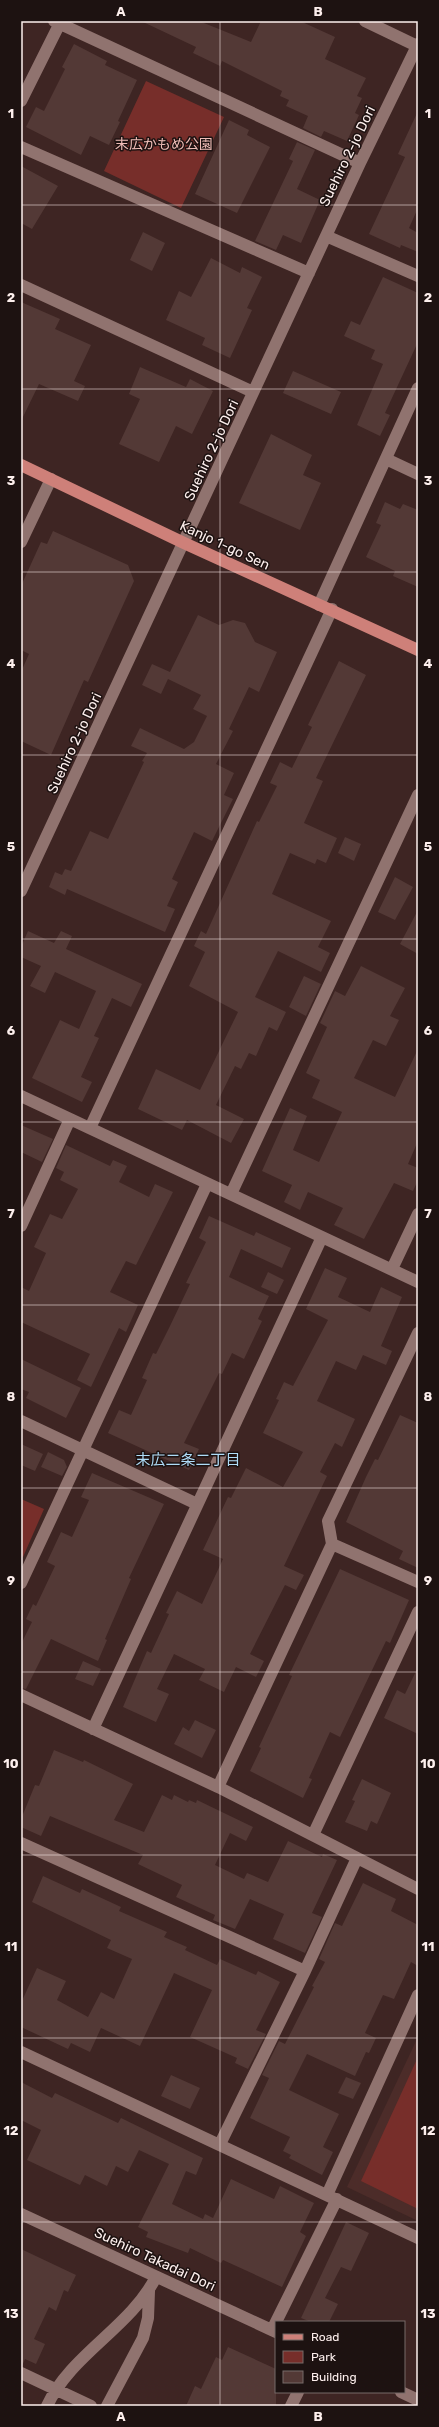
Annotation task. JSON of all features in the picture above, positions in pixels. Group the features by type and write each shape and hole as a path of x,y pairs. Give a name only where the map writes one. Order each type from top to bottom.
{"main road":[{"name":"Kanjo 1-go Sen","path":"21,465 184,543 332,609 418,650"}],"street":[{"path":"365,21 417,49"},
{"path":"21,101 58,22 360,163"},
{"name":"Suehiro 2-jo Dori","path":"21,891 360,163 417,49"},
{"path":"21,147 309,273"},
{"path":"326,236 418,276"},
{"path":"21,285 254,392"},
{"path":"319,604 418,388"},
{"path":"386,459 418,474"},
{"path":"21,542 51,479"},
{"path":"90,1128 332,609"},
{"path":"231,1194 418,795"},
{"path":"21,1096 418,1282"},
{"path":"21,1226 70,1119"},
{"path":"21,1583 207,1184"},
{"path":"392,1269 418,1214"},
{"path":"93,1729 322,1237"},
{"path":"218,1787 332,1544 328,1521 418,1333"},
{"path":"21,1421 197,1504"},
{"path":"332,1544 418,1582"},
{"path":"313,1835 418,1612"},
{"path":"21,1695 218,1787 418,1889"},
{"path":"21,1843 306,1971"},
{"path":"220,2144 306,1971 358,1858"},
{"path":"278,2321 418,1995"},
{"path":"21,2052 418,2238"},
{"name":"Suehiro Takadai Dori","path":"21,2214 274,2331"},
{"path":"47,2406 55,2389 73,2367 149,2291 156,2277"},
{"path":"107,2406 143,2338 148,2318 149,2291"},
{"path":"21,2373 91,2406"},
{"path":"291,2406 298,2393"},
{"path":"403,2393 418,2400"}],"shaded area":[{"path":"418,2037 418,2221 347,2187"}],"green space":[{"name":"末広かもめ公園","path":"146,81 224,117 181,208 104,171"},
{"path":"21,1499 44,1509 23,1557 21,1556"},
{"path":"418,2057 418,2209 361,2181"}],"building":[{"path":"141,21 199,21 251,42 261,21 300,21 335,37 325,59 366,78 357,96 362,98 355,113 359,115 347,141 324,131 321,137 303,128 308,116 286,106 289,100 280,96 282,91 222,61 220,66 193,53 196,47"},
{"path":"74,44 107,61 105,65 137,80 118,121 120,122 109,145 90,136 81,155 26,127 36,107 44,111 65,69 62,67"},
{"path":"418,111 418,208 409,228 418,233 418,252 401,245 400,248 369,234 405,157 398,154"},
{"path":"229,120 249,130 247,135 270,147 237,213 195,194"},
{"path":"297,142 315,150 297,189 320,200 301,243 283,235 276,250 255,241 293,161 289,159"},
{"path":"21,166 58,186 32,229 21,223"},
{"path":"143,232 165,243 152,271 130,260"},
{"path":"211,258 240,273 242,267 262,277 247,308 252,310 230,358 202,345 205,338 166,320 179,291 191,297"},
{"path":"383,277 418,293 418,342 385,413 390,415 380,436 357,425 383,364 371,359 375,350 344,336 351,321 360,325"},
{"path":"21,302 60,319 55,329 91,345 74,381 85,386 78,401 39,384 21,421"},
{"path":"140,367 186,387 190,379 213,391 192,434 176,426 159,462 119,444 140,399 129,394"},
{"path":"293,371 341,392 331,414 283,393"},
{"path":"271,434 312,455 303,475 321,483 300,530 239,503"},
{"path":"385,502 400,509 403,504 418,510 418,587 393,576 395,571 366,557 381,525 376,523"},
{"path":"53,531 128,565 134,581 88,682 84,680 51,755 21,741 21,672 29,654 21,650 21,586 41,542 47,544"},
{"path":"198,615 219,625 233,620 245,623 255,642 277,652 259,692 249,687 229,729 233,731 216,764 234,773 224,795 233,799 212,841 194,832 172,879 178,882 167,906 175,909 165,932 67,889 65,895 49,887 55,872 62,875 65,869 71,871 90,831 108,839 144,762 142,761 147,753 131,746 140,728 184,749 194,742 207,716 193,709 201,695 168,679 161,694 142,685 152,664 170,672"},
{"path":"339,661 366,675 316,778 323,781 304,823 337,838 326,863 317,859 315,864 290,853 272,894 331,921 318,947 330,953 321,972 278,951 255,997 286,1012 277,1031 269,1027 256,1056 249,1053 241,1069 235,1066 216,1105 244,1119 231,1143 187,1120 182,1130 138,1109 156,1069 200,1090 238,1012 189,986 205,952 194,946 201,931 206,934 257,821 259,822 277,786 270,783 280,762 292,768 312,727 308,725"},
{"path":"345,837 361,844 354,861 338,853"},
{"path":"395,877 413,887 395,920 378,912"},
{"path":"418,910 418,954 400,944"},
{"path":"28,931 54,943 61,931 72,936 66,949 142,984 131,1007 112,998 94,1036 99,1038 81,1077 92,1082 82,1102 32,1078 60,1020 79,1029 96,991 55,972 45,993 30,986 41,966 21,957 21,947"},
{"path":"361,966 405,988 390,1016 399,1020 386,1046 373,1040 354,1078 395,1097 418,1049 418,1141 408,1164 418,1168 418,1180 413,1191 394,1183 364,1239 334,1225 343,1208 308,1192 300,1210 284,1202 292,1185 262,1171 290,1108 307,1116 293,1150 319,1162 342,1112 312,1098 320,1080 306,1073 327,1027 320,1023 335,991 345,996"},
{"path":"304,976 321,984 306,1016 289,1007"},
{"path":"21,1125 53,1139 42,1162 21,1152"},
{"path":"66,1145 110,1166 113,1160 127,1166 119,1182 149,1197 155,1184 173,1192 136,1265 126,1261 110,1292 138,1305 126,1332 119,1328 91,1387 77,1380 90,1354 21,1322 21,1287 29,1291 46,1253 34,1247 50,1214 62,1219 78,1189 60,1180 64,1172 56,1168"},
{"path":"209,1216 254,1236 256,1232 291,1248 282,1268 241,1249 229,1277 269,1296 258,1319 262,1321 244,1359 232,1353 222,1374 219,1373 184,1443 199,1449 189,1470 108,1433 119,1410 131,1415 147,1380 142,1378 153,1353 156,1354 190,1284 186,1283 206,1242 199,1238"},
{"path":"325,1268 347,1278 338,1297 370,1312 381,1287 402,1297 381,1346 392,1351 386,1365 363,1355 356,1370 336,1361 317,1401 355,1419 342,1447 335,1443 320,1472 327,1476 284,1566 304,1575 296,1590 285,1585 250,1654 264,1661 256,1677 236,1667 224,1692 199,1680 205,1669 174,1654 157,1689 169,1694 156,1722 123,1707 147,1651 151,1653 169,1614 166,1613 177,1591 202,1604 223,1559 203,1550 228,1497 231,1498 246,1468 283,1487 303,1452 263,1433 279,1400 276,1399 284,1382 293,1386 328,1320 306,1309"},
{"path":"268,1272 284,1280 277,1294 261,1287"},
{"path":"21,1359 81,1388 66,1418 26,1398 29,1392 21,1389"},
{"path":"400,1415 418,1423 418,1568 399,1559 403,1551 346,1522 375,1459 378,1460"},
{"path":"21,1444 43,1454 35,1471 21,1465"},
{"path":"48,1452 64,1460 67,1467 62,1476 41,1467"},
{"path":"92,1473 164,1504 129,1578 131,1579 105,1639 107,1640 98,1661 51,1639 26,1689 21,1688 21,1644 32,1622 26,1619 33,1604 36,1606 55,1566 47,1562 61,1532 72,1537 89,1500 81,1497"},
{"path":"340,1569 409,1600 390,1643 386,1641 340,1737 330,1732 309,1778 312,1779 303,1798 250,1771 261,1748 259,1747 292,1676 289,1675"},
{"path":"83,1661 101,1669 93,1686 75,1679"},
{"path":"418,1667 418,1734 384,1718 397,1690 405,1694"},
{"path":"195,1720 216,1730 202,1758 174,1744 183,1727 189,1731"},
{"path":"54,1750 83,1762 84,1760 133,1784 114,1820 144,1832 162,1795 172,1800 174,1795 188,1802 189,1800 196,1803 197,1800 253,1827 246,1841 230,1833 215,1865 244,1879 247,1873 268,1882 288,1841 322,1857 323,1854 337,1860 312,1913 322,1917 305,1953 273,1939 284,1914 250,1899 235,1929 213,1920 215,1915 176,1897 182,1885 138,1864 143,1855 50,1816 41,1836 21,1827 21,1819 35,1785 39,1786"},
{"path":"362,1779 391,1793 377,1824 371,1821 367,1831 345,1822 355,1801 352,1800"},
{"path":"43,1876 80,1893 82,1889 121,1907 119,1911 167,1932 164,1937 187,1947 185,1950 217,1965 220,1959 256,1975 258,1971 280,1982 256,2030 266,2034 248,2069 235,2063 237,2058 190,2037 212,1990 174,1973 140,2046 101,2028 90,2052 71,2043 68,2049 21,2027 21,2003 37,1968 66,1981 57,2000 88,2017 101,1992 114,1999 132,1959 107,1948 111,1940 32,1902"},
{"path":"363,1883 396,1899 391,1911 418,1925 418,1966 411,1962 394,1999 383,1995 365,2033 376,2038 369,2053 366,2052 355,2076 307,2054 289,2090 339,2114 323,2147 333,2152 322,2175 289,2158 291,2155 283,2151 290,2137 250,2118 269,2078 262,2075 279,2041 285,2044 325,1962 319,1959 335,1923 342,1926"},
{"path":"171,2075 200,2088 190,2109 161,2096"},
{"path":"346,2077 361,2083 353,2099 338,2093"},
{"path":"21,2082 52,2098 55,2093 118,2123 121,2118 203,2158 196,2175 186,2171 172,2204 203,2219 205,2214 213,2218 231,2179 274,2199 280,2186 314,2203 300,2232 306,2236 282,2287 223,2260 221,2263 190,2248 188,2253 146,2237 148,2232 138,2227 169,2164 139,2150 128,2172 116,2166 107,2186 85,2175 80,2185 27,2160 41,2130 21,2120"},
{"path":"346,2222 369,2233 351,2271 341,2267 325,2298 338,2304 330,2321 308,2321 301,2318"},
{"path":"21,2249 76,2275 68,2292 64,2290 56,2311 49,2307 34,2339 45,2344 36,2364 25,2359 22,2366"},
{"path":"228,2347 275,2369 276,2406 186,2406 195,2386 201,2389 216,2357 222,2360"}],"district":[{"name":"末広二条二丁目","path":"188,1460"}]}
